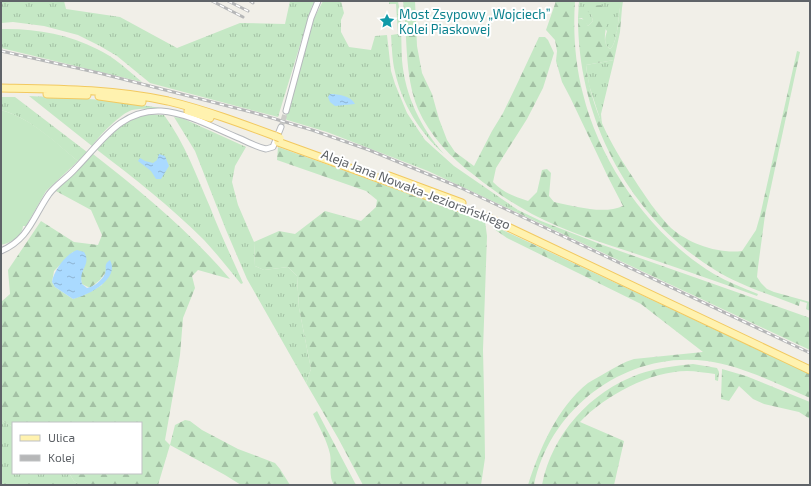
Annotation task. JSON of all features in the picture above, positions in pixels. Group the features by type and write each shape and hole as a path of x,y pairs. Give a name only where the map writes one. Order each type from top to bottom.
{"main road":[{"name":"Aleja Jana Nowaka-Jeziorańskiego","path":"1,88 67,89 114,92 167,101 202,110 491,219 810,370"},
{"name":"Aleja Jana Nowaka-Jeziorańskiego","path":"1,93 90,95 167,106 277,139 493,215 810,365"}],"street":[{"path":"286,111 309,25 318,1"},
{"path":"1,250 13,244 23,236 52,190 72,173 118,124 133,115 145,111 178,114 266,149 273,147 281,127"}],"green space":[{"path":"1,1 64,1 66,9 120,17 177,48 240,23 285,24 290,1 315,1 312,6 278,117 150,83 117,56 78,35 44,26 13,22 1,23"},
{"path":"323,1 341,1 344,13 341,20 341,32 349,47 371,50 375,36 387,35 391,71 395,84 407,113 425,140 454,166 518,210 516,212 428,171 327,132 284,119 290,107 289,106 314,18"},
{"path":"389,1 398,1 401,23 402,60 411,99 421,122 444,154 427,137 413,117 398,84 393,63 391,35 398,34 396,4 389,4"},
{"path":"403,1 415,1 417,46 422,73 432,94 447,140 455,152 474,166 503,113 539,37 545,37 554,53 543,88 527,119 496,168 493,182 509,194 528,201 537,192 542,170 547,169 551,173 549,196 554,202 589,209 615,209 623,206 562,82 556,61 557,51 555,40 546,30 556,1 575,1 575,48 583,94 591,120 602,146 616,172 650,219 691,259 714,274 758,294 757,296 595,240 547,221 510,201 465,168 442,146 423,119 418,109 410,83 408,69"},
{"path":"579,1 623,1 622,8 620,8 615,41 610,49 605,43 607,31 591,14 593,21 588,26 582,18 578,18"},
{"path":"602,5 606,16 605,43 610,49 615,41 620,8 622,8 620,32 614,60 586,65 592,96 597,111 625,166 656,211 678,234 705,247 733,252 742,251 756,230 797,51 800,52 765,215 757,277 767,289 810,302 810,311 806,309 807,303 800,301 799,306 746,286 715,270 684,248 657,222 634,194 614,162 599,128 587,93 580,56 578,18 585,20 588,26 593,21 591,14 586,10 588,6"},
{"path":"1,29 38,31 74,39 109,56 142,82 1,48"},
{"path":"614,60 601,114 602,125 589,85 586,65"},
{"path":"29,96 106,100 161,108 135,109 127,112 110,125 92,146"},
{"path":"1,97 15,97 87,152 78,161 32,125 1,110"},
{"path":"1,110 22,119 42,131 78,161 46,191 26,226 23,226 18,236 12,241 1,245"},
{"path":"142,114 164,115 178,137 195,171 243,283 241,284 204,240 179,216 96,149 119,127"},
{"path":"174,117 182,118 246,147 235,166 232,182 238,205 254,242 255,266 264,270 288,267 297,276 299,308 311,369 306,383 247,279 195,151"},
{"path":"278,147 485,221 487,236 483,350 485,458 481,485 363,485 306,383 311,369 299,308 297,276 288,267 264,270 255,266 254,242 279,231 295,234 325,211 361,221 376,207 377,200 366,191 277,160"},
{"path":"93,154 182,228 230,279 198,270 192,276 195,288 183,318 180,355 165,440 170,445 158,485 80,485 74,481 70,474 142,474 142,422 12,422 12,426 1,420 1,302 10,294 8,270 41,221 74,242 98,245 102,235 91,210 54,190","holes":["73,252 84,269 80,275 82,284 90,288 100,280 105,273 102,285 73,299 55,287 52,282 54,271"]},
{"path":"518,210 541,221 600,244 810,318 810,350 516,212"},
{"path":"492,225 810,374 810,398 760,376 720,363 677,360 648,365 621,375 596,390 575,409 557,431 543,457 534,485 528,485 538,457 551,430 567,404 588,383 634,359 703,352 641,304 507,238 494,229"},
{"path":"693,364 717,368 719,372 718,381 715,380 715,374 694,371 673,372 658,375 615,394 590,412 580,422 624,441 614,485 542,485 547,466 554,449 564,432 589,404 621,382 639,374 672,366"},
{"path":"722,369 746,376 810,402 810,419 799,412 764,404 753,399 739,386 729,401 721,399"},
{"path":"317,411 356,485 334,485 331,478 329,449 313,414"},
{"path":"1,420 12,426 12,474 70,474 74,481 80,485 1,485"},
{"path":"185,420 190,421 202,430 238,449 275,463 290,485 241,485 170,445 175,425"}],"water":[{"path":"330,94 347,97 355,104 335,106 330,102 328,97"},
{"path":"159,154 165,156 169,166 161,179 156,179 151,171 138,161 140,158 153,163 157,160"},
{"path":"77,250 84,252 86,256 86,264 81,279 82,284 87,288 95,285 102,279 105,274 106,265 110,260 112,267 111,274 101,285 87,294 73,299 55,287 52,282 55,272 61,263"}],"tunnel":[{"path":"281,127 286,111"}],"railway":[{"path":"212,1 243,17"},
{"path":"228,1 248,11"},
{"path":"1,51 99,73 255,113 312,130 369,150 459,187 810,353"}],"place":[{"name":"Most Zsypowy „Wojciech” Kolei Piaskowej","path":"387,21"}]}
